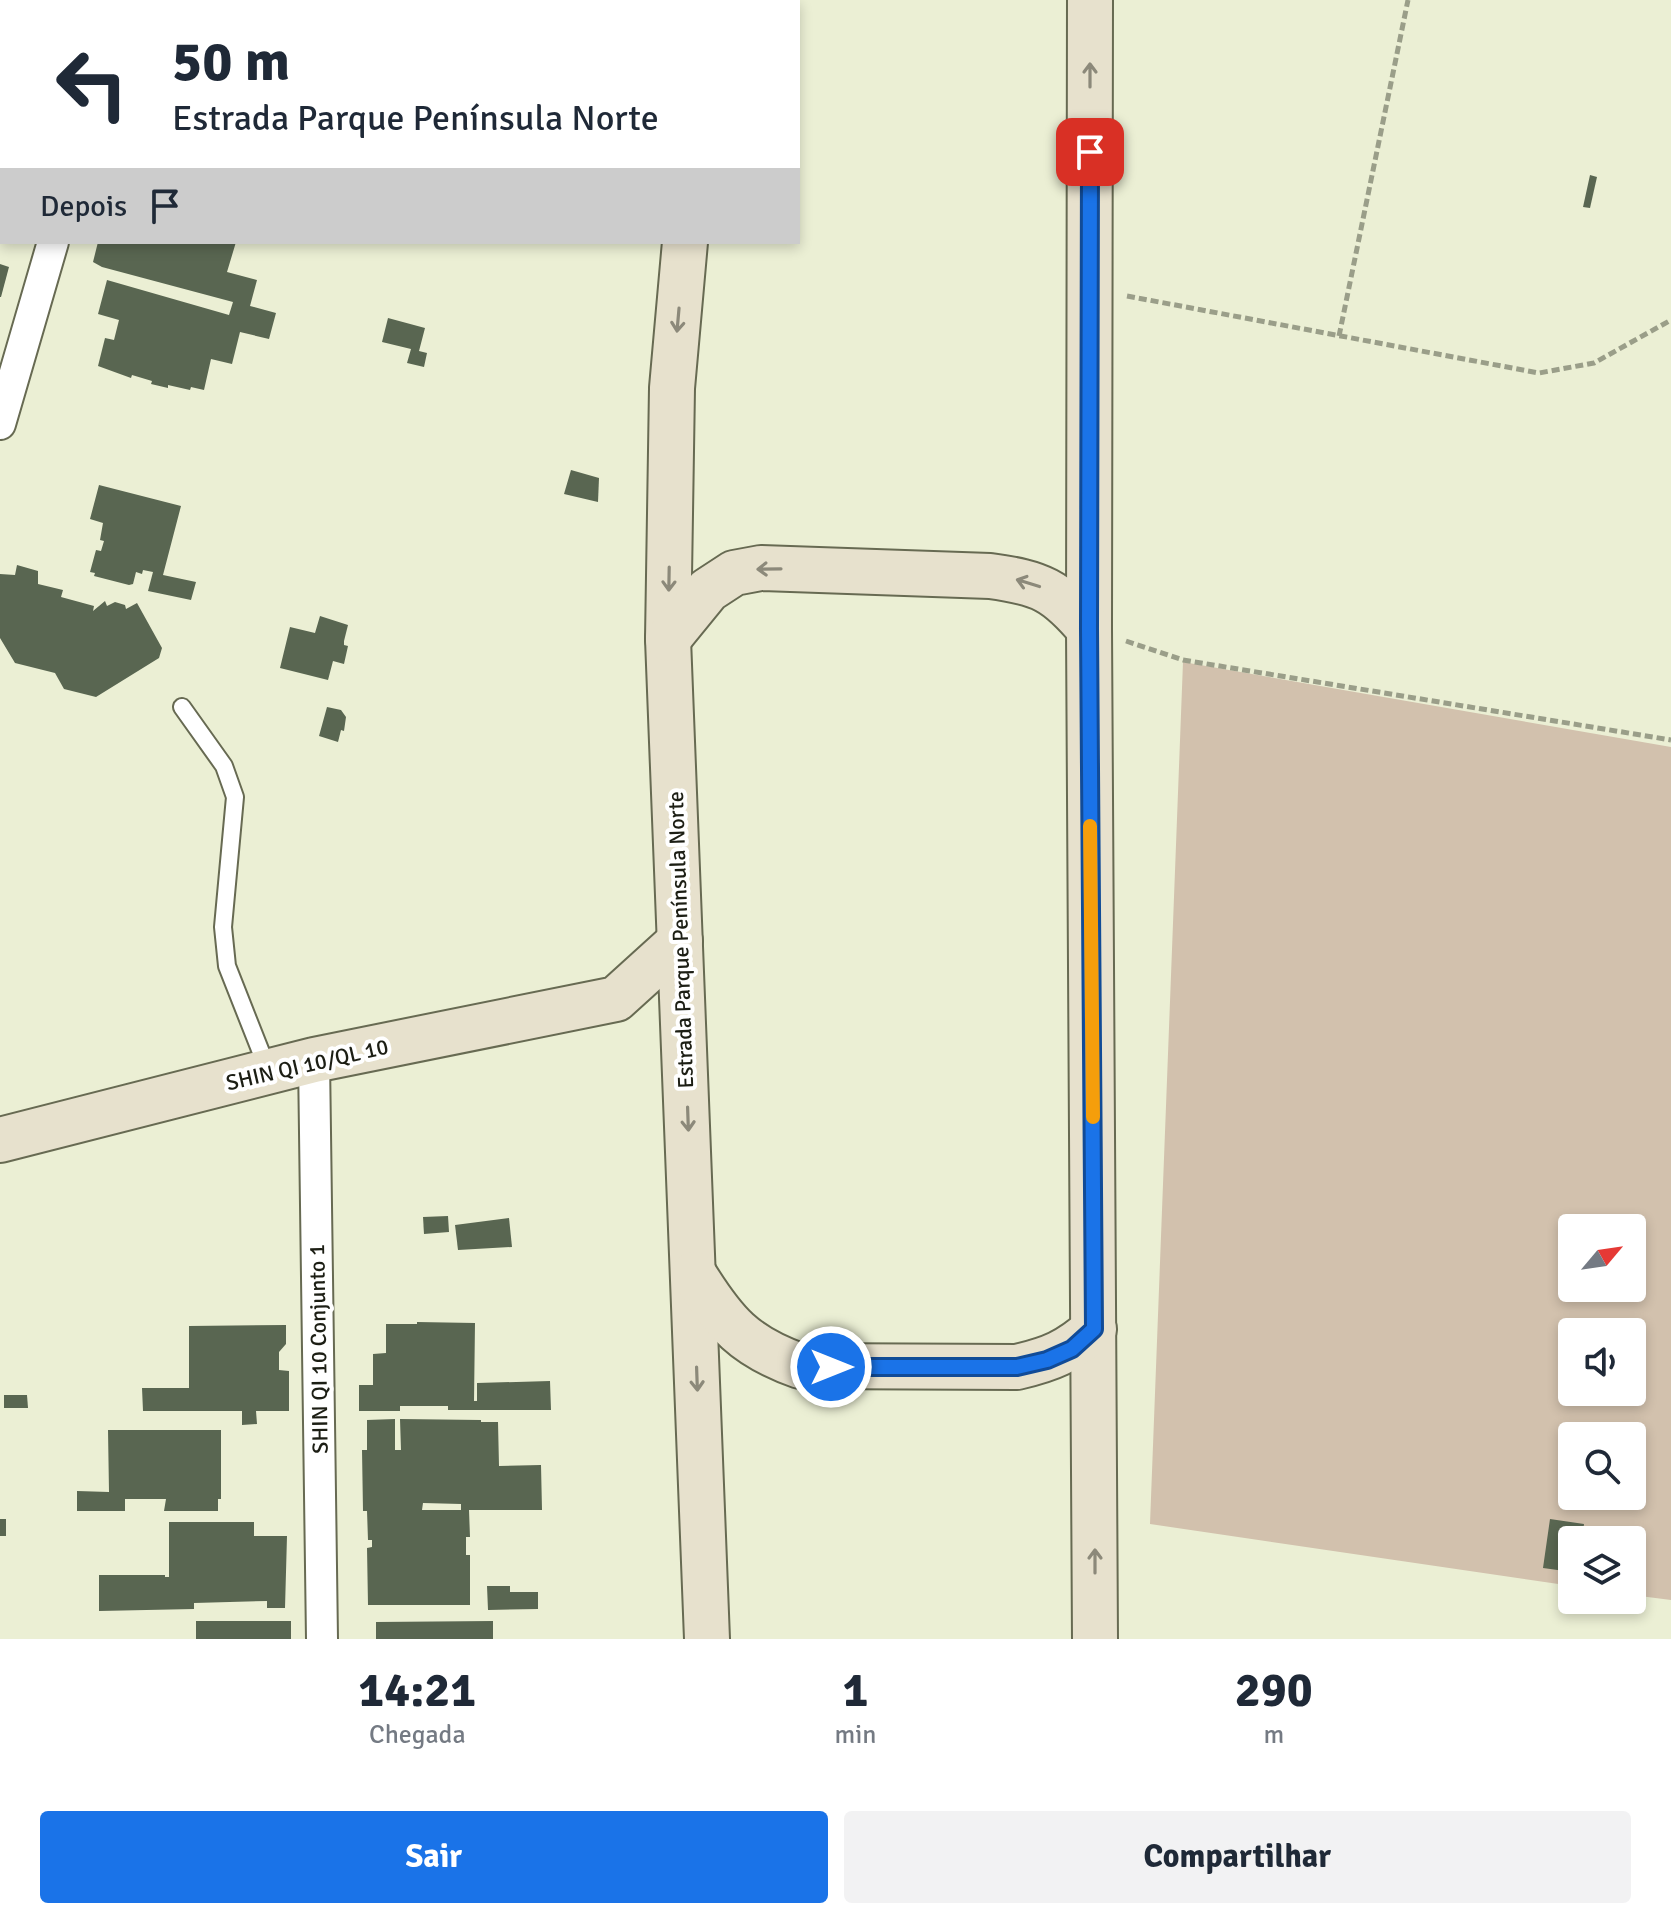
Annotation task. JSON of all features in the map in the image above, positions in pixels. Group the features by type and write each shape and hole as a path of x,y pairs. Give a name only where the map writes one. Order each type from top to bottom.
{"main road":[{"path":"1090,0 1089,629 1095,1639"},
{"name":"Estrada Parque Península Norte","path":"685,244 672,388 668,639 707,1639"},
{"path":"668,639 708,590 734,573 761,568 1016,579 1046,588 1065,601 1089,629"},
{"path":"680,941 616,999 684,1040"},
{"name":"SHIN QI 10/QL 10","path":"0,1140 314,1060 616,999"},
{"path":"694,1274 716,1310 739,1334 768,1355 800,1366 1017,1367 1047,1360 1072,1349 1094,1329"}],"street":[{"path":"0,424 52,244"},
{"name":"SHIN QI 10 Conjunto 1","path":"314,1060 322,1639"}],"lane":[{"path":"182,707 224,766 235,797 223,927 227,966 269,1072"}],"path":[{"path":"1339,336 1408,0"},
{"path":"1090,289 1539,373 1594,363 1671,320"},
{"path":"1089,629 1183,660 1671,740"}],"shaded area":[{"path":"1183,662 1671,747 1671,1600 1646,1597 1646,1526 1558,1526 1558,1584 1150,1524"}],"building":[{"path":"1590,175 1597,177 1590,208 1583,207"},
{"path":"98,244 235,244 227,272 257,280 250,306 276,313 269,339 240,332 232,364 211,359 204,390 168,385 168,388 98,366 105,338 114,340 119,320 98,314 107,280 229,315 233,302 93,262"},
{"path":"0,264 9,267 1,297 0,297"},
{"path":"388,318 425,328 419,351 427,353 424,367 407,363 411,349 382,342"},
{"path":"571,470 599,478 598,502 564,494"},
{"path":"99,485 181,506 163,575 196,582 191,600 148,591 153,572 136,572 133,584 129,585 94,576 95,573 90,572 96,550 101,551 104,541 100,540 103,523 90,519"},
{"path":"17,565 38,571 38,584 63,590 61,597 94,606 93,611 105,601 107,606 115,602 125,605 126,609 137,603 162,648 159,658 96,697 64,689 55,673 15,663 0,638 0,574 15,575"},
{"path":"320,616 348,625 344,664 333,661 328,680 280,668 290,627 315,633"},
{"path":"327,707 341,710 346,717 338,742 319,736"},
{"path":"448,1216 449,1232 424,1234 423,1217"},
{"path":"509,1218 512,1247 458,1250 455,1225"},
{"path":"475,1323 474,1401 477,1401 477,1383 550,1381 551,1410 448,1410 448,1406 400,1406 400,1411 359,1411 359,1385 373,1385 373,1354 386,1353 386,1324"},
{"path":"286,1325 286,1344 279,1352 279,1370 289,1371 289,1411 256,1411 257,1424 242,1425 242,1411 143,1411 142,1388 189,1388 189,1326"},
{"path":"4,1395 27,1395 28,1408 4,1408"},
{"path":"395,1419 395,1450 401,1450 400,1419 498,1422 499,1466 541,1465 542,1510 469,1510 470,1537 466,1537 466,1555 470,1555 470,1605 368,1605 367,1548 372,1547 372,1540 368,1540 367,1511 363,1511 362,1450 367,1450 367,1420","holes":["423,1503 461,1504 461,1510 422,1510"]},
{"path":"108,1430 221,1430 221,1499 218,1499 218,1511 164,1511 166,1499 125,1499 125,1511 77,1511 77,1491 109,1492"},
{"path":"0,1519 6,1519 6,1536 0,1536"},
{"path":"1550,1519 1584,1524 1558,1526 1558,1570 1543,1568"},
{"path":"169,1522 254,1522 254,1536 287,1536 285,1608 267,1608 267,1601 194,1603 194,1609 99,1611 99,1575 169,1577"},
{"path":"487,1586 510,1586 510,1592 538,1592 538,1609 488,1610"},
{"path":"196,1621 291,1621 291,1639 196,1639"},
{"path":"493,1621 493,1639 376,1639 376,1622"}],"slow traffic":[{"path":"1090,826 1093,1117"}],"route":[{"path":"831,1367 1017,1367 1047,1360 1072,1349 1094,1329 1089,629 1090,152"}]}
